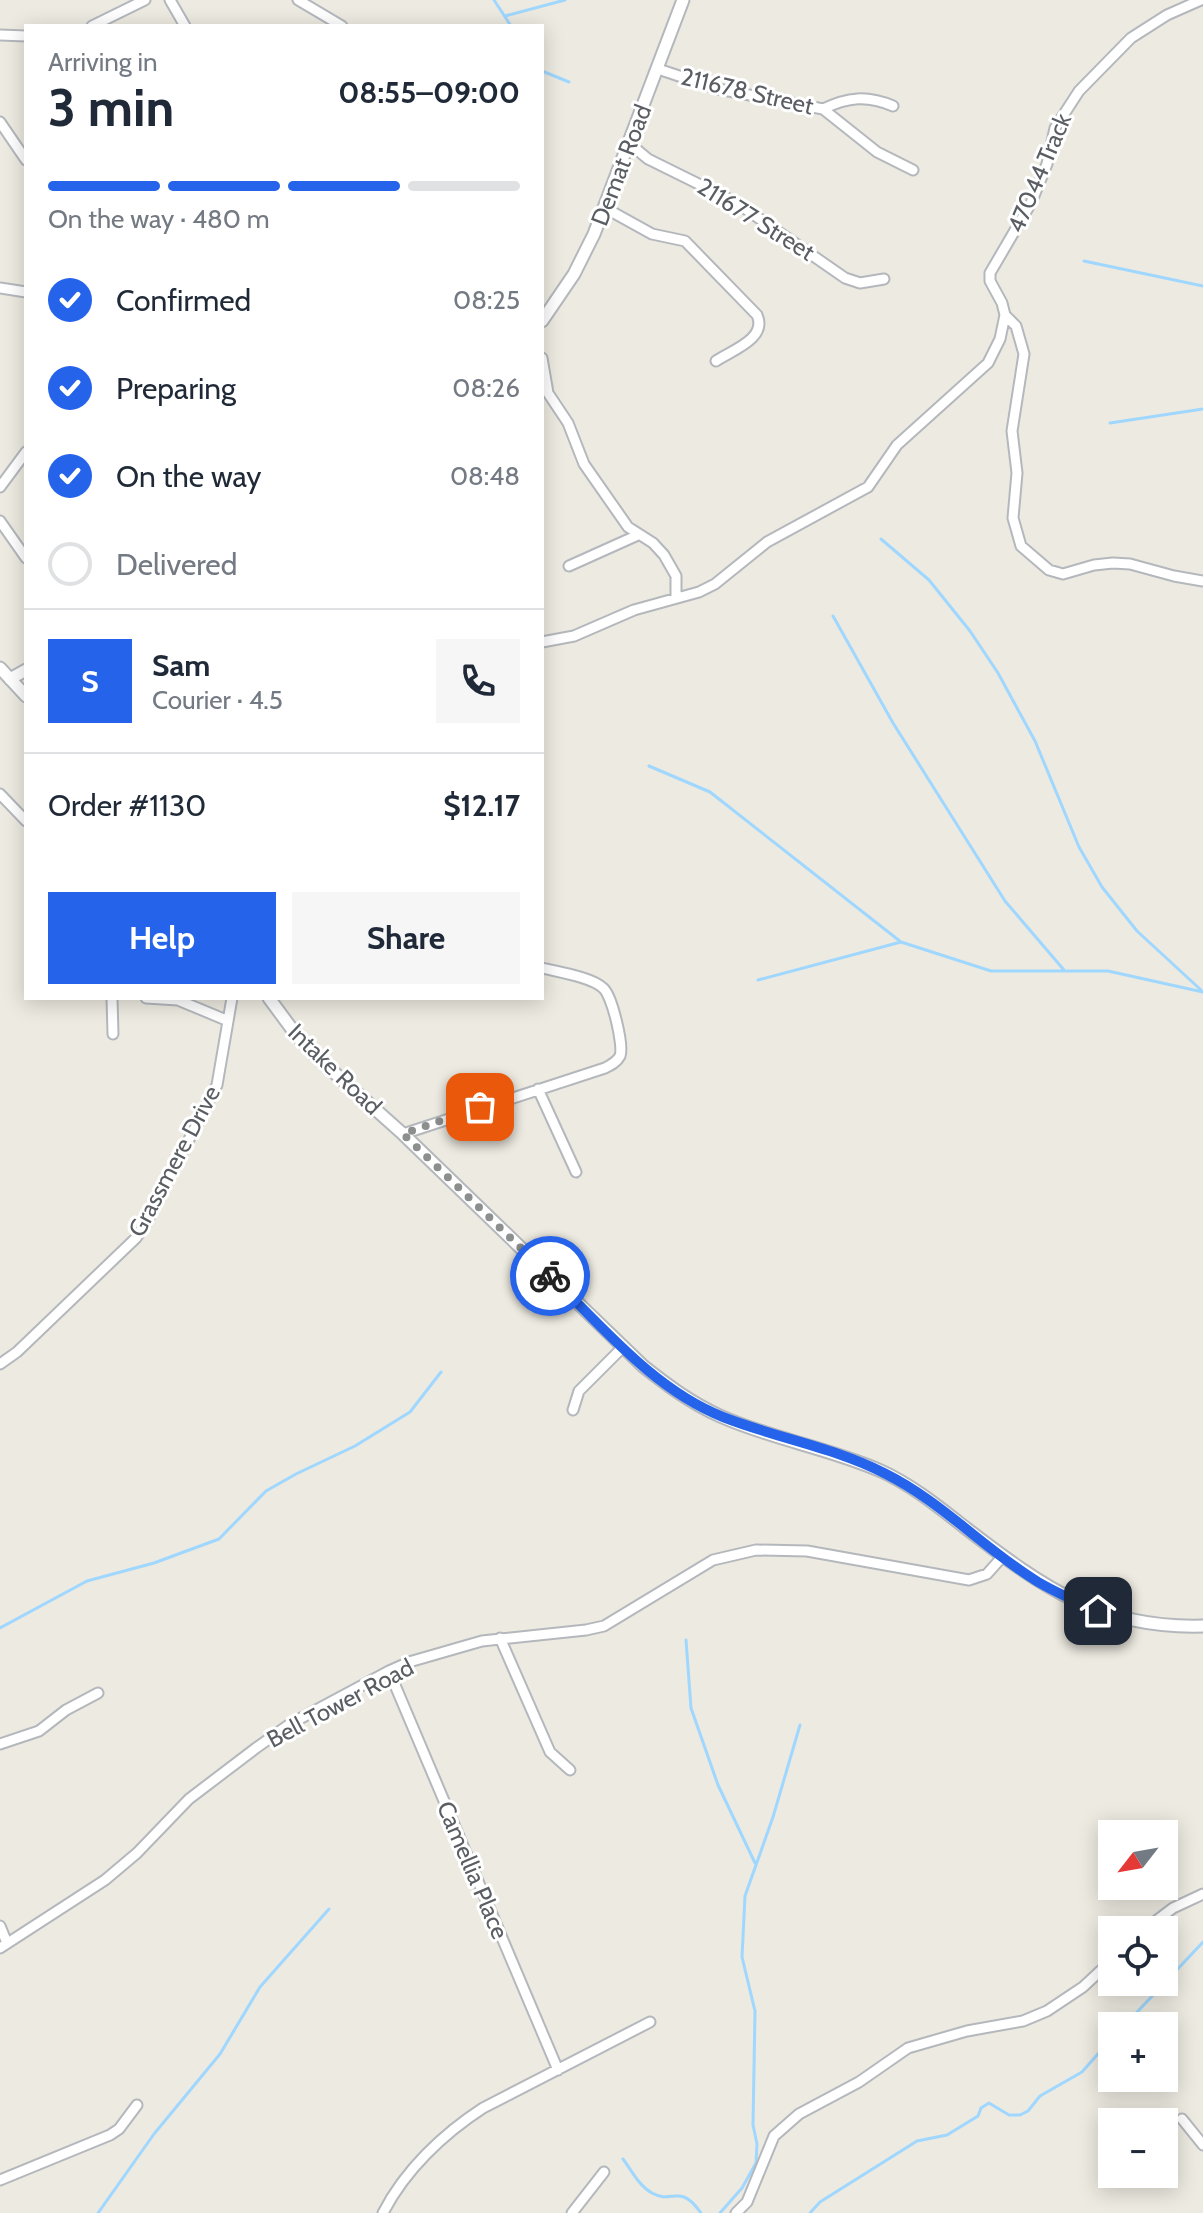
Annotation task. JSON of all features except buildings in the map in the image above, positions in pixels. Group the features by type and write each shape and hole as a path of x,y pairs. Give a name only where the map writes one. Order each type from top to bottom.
{"street":[{"path":"96,24 145,0"},
{"path":"170,0 184,24"},
{"name":"Demat Road","path":"544,318 574,274 605,208 683,0"},
{"name":"47044 Track","path":"1005,315 990,281 990,273 1031,203 1047,164 1055,128 1066,109 1099,68 1131,38 1167,15 1201,0"},
{"path":"305,2 339,24"},
{"path":"0,35 24,36"},
{"name":"211678 Street","path":"658,69 718,89 823,109 877,152 913,170"},
{"path":"823,109 855,97 879,100 893,106"},
{"path":"0,122 22,146"},
{"name":"211677 Street","path":"630,144 648,159 737,203 845,278 860,283 884,279"},
{"path":"605,208 652,234 685,241 757,315 758,330 747,343 716,361"},
{"path":"0,288 24,292"},
{"path":"544,642 574,636 634,610 715,584 767,542 868,487 897,445 988,363 1000,339 1005,315"},
{"path":"1005,315 1016,326 1024,354 1012,431 1017,473 1013,518 1021,546 1049,570 1063,574 1113,563 1203,581"},
{"path":"544,370 548,393 568,423 584,464 628,527 660,549 676,576 676,598"},
{"path":"0,487 24,455"},
{"path":"0,521 24,555"},
{"path":"569,566 638,535"},
{"path":"0,668 24,694"},
{"path":"10,679 24,671"},
{"path":"0,794 24,819"},
{"path":"403,1134 605,1068 618,1059 621,1047 610,998 605,990 594,983 544,969"},
{"path":"112,1000 113,1034"},
{"path":"178,1000 226,1020"},
{"name":"Grassmere Drive","path":"3,1360 61,1311 144,1227 217,1085 231,1000"},
{"name":"Intake Road","path":"270,1000 319,1059 403,1134 623,1347 676,1392 722,1417 830,1451 884,1472 933,1502 1036,1581 1070,1599 1098,1611 1146,1624 1203,1626"},
{"path":"538,1089 576,1172"},
{"path":"573,1410 579,1391 623,1347"},
{"name":"Bell Tower Road","path":"3,1946 105,1880 137,1853 189,1799 256,1748 290,1724 389,1671 482,1641 604,1626 713,1560 743,1552 807,1551 969,1580 987,1574 1003,1556"},
{"path":"500,1638 550,1752 570,1770"},
{"name":"Camellia Place","path":"389,1671 558,2070"},
{"path":"0,1744 39,1731 66,1710 98,1693"},
{"path":"1162,1916 1203,1894"},
{"path":"0,1926 3,1946"},
{"path":"736,2213 747,2202 774,2136 799,2114 859,2082 908,2048 967,2031 1023,2021 1047,2011 1098,1973"},
{"path":"383,2213 402,2182 455,2127 483,2108 650,2022"},
{"path":"0,2180 110,2135 119,2129 137,2105"},
{"path":"1182,2119 1203,2145"},
{"path":"572,2213 604,2172"}],"waterway":[{"path":"494,0 510,24"},
{"path":"505,16 565,0"},
{"path":"544,72 569,82"},
{"path":"1084,261 1203,286"},
{"path":"1110,423 1203,409"},
{"path":"881,539 929,580 970,631 998,673 1035,741 1079,847 1102,887 1137,931 1201,990"},
{"path":"833,616 893,723 1005,901 1064,970"},
{"path":"649,766 710,792 901,942 991,971 1108,971 1203,992"},
{"path":"758,980 901,942"},
{"path":"0,1628 87,1581 154,1563 219,1539 266,1491 355,1446 410,1412 441,1372"},
{"path":"686,1640 691,1708 718,1785 755,1863"},
{"path":"720,2213 742,2188 756,2163 757,2144 753,2125 755,2011 742,1957 745,1896 773,1817 800,1725"},
{"path":"98,2213 154,2134 220,2054 260,1987 329,1909"},
{"path":"1137,2012 1203,1942"},
{"path":"810,2213 820,2202 917,2141 947,2135 978,2116 981,2108 989,2103 1009,2115 1028,2111 1040,2096 1082,2072 1098,2054"},
{"path":"623,2159 647,2190 659,2196 687,2198 701,2213"}],"way so far":[{"path":"480,1107 403,1134 550,1276"}],"route":[{"path":"550,1276 643,1366 676,1392 722,1417 830,1451 884,1472 933,1502 1036,1581 1098,1611"}]}
